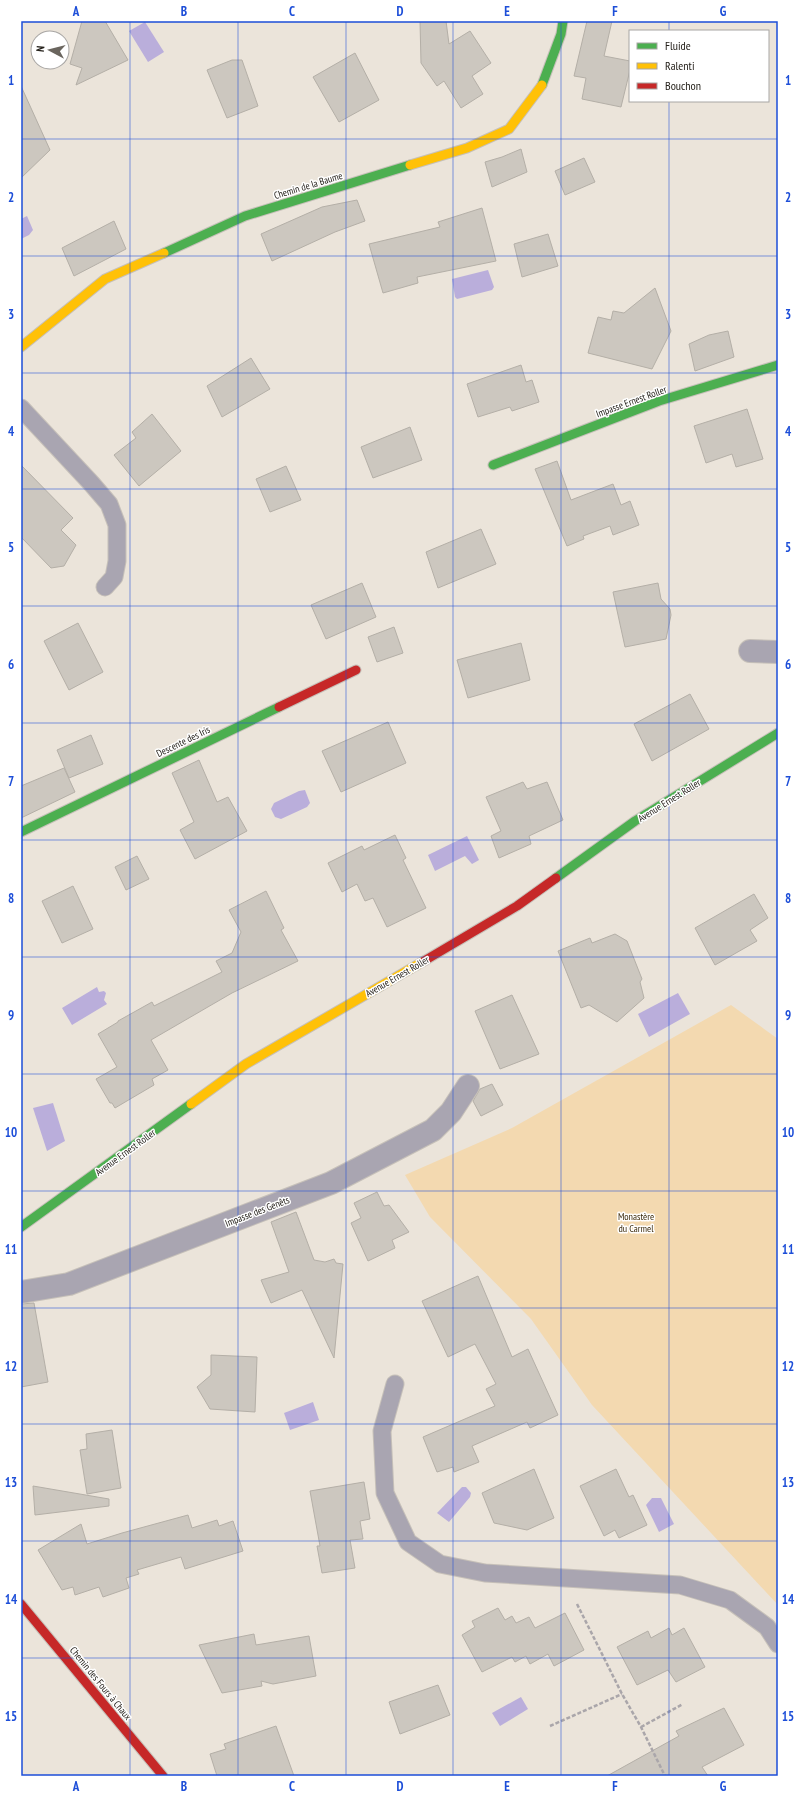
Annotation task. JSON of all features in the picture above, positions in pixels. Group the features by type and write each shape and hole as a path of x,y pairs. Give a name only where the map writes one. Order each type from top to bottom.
{"street":[{"name":"Chemin de la Baume","path":"21,347 104,279 245,216 467,148 510,129 540,88 561,34 563,21"},
{"name":"Impasse Ernest Roller","path":"493,465 659,401 778,365"},
{"path":"750,651 778,652"},
{"name":"Descente des Iris","path":"21,832 356,670"},
{"name":"Avenue Ernest Roller","path":"21,1227 246,1064 517,906 635,821 778,733"},
{"name":"Impasse des Genêts","path":"21,1292 69,1284 331,1183 433,1130 451,1112 468,1086"},
{"name":"Chemin des Fours à Chaux","path":"21,1604 163,1776"}],"lane":[{"path":"21,408 92,483 109,504 116,525 117,561 114,577 105,587"},
{"path":"395,1384 382,1431 385,1493 408,1542 440,1564 485,1572 680,1585 730,1600 768,1627 778,1644"}],"path":[{"path":"565,1578 622,1694 641,1727 665,1776"},
{"path":"550,1726 622,1694"},
{"path":"641,1727 682,1704"}],"green space":[{"name":"Monastère du Carmel","path":"731,1005 778,1039 778,1605 592,1405 531,1319 430,1217 405,1175 512,1128"}],"shaded area":[{"path":"145,22 164,52 148,62 129,31"},
{"path":"27,216 33,230 29,235 21,239 21,219"},
{"path":"488,270 494,287 492,290 457,299 455,297 452,279"},
{"path":"305,790 310,803 307,807 281,819 275,817 271,809 274,803 299,791"},
{"path":"467,836 479,860 472,864 465,856 435,871 428,855"},
{"path":"97,987 99,992 104,991 106,993 104,1000 107,1004 72,1025 62,1008"},
{"path":"678,993 690,1014 649,1037 638,1014"},
{"path":"53,1103 65,1141 47,1151 33,1108"},
{"path":"313,1402 319,1420 290,1430 284,1413"},
{"path":"462,1487 466,1487 471,1493 470,1497 449,1522 437,1513"},
{"path":"652,1498 661,1498 674,1524 659,1532 646,1505"},
{"path":"521,1697 528,1709 500,1726 492,1713"}],"building":[{"path":"82,21 105,21 128,60 76,85 82,68 70,64"},
{"path":"420,21 446,21 449,44 470,31 491,63 472,76 483,94 461,108 444,81 437,86 421,63"},
{"path":"587,21 612,21 604,56 629,61 629,74 621,107 582,99 586,78 574,76"},
{"path":"355,53 379,100 339,122 313,77"},
{"path":"232,60 242,60 258,106 227,118 207,70"},
{"path":"21,86 50,150 21,178"},
{"path":"521,149 527,172 492,187 485,162"},
{"path":"584,158 595,182 565,195 555,171"},
{"path":"357,200 365,221 335,232 272,261 261,234 322,207"},
{"path":"482,208 496,261 417,277 418,283 383,293 369,244 440,227 438,222"},
{"path":"114,221 126,249 74,276 62,248"},
{"path":"548,234 558,266 522,277 514,244"},
{"path":"655,288 671,331 652,369 588,353 598,317 611,320 613,311 624,313"},
{"path":"728,331 734,357 695,371 689,344 709,335"},
{"path":"251,358 270,389 222,417 207,386"},
{"path":"521,365 526,382 532,380 539,402 512,411 510,407 478,417 467,384"},
{"path":"747,409 763,459 736,467 732,454 706,463 694,426"},
{"path":"152,414 181,451 139,486 114,455 136,438 132,432"},
{"path":"410,427 422,460 373,478 361,447"},
{"path":"557,461 571,500 613,484 621,505 630,501 639,525 613,535 610,526 583,536 584,539 567,546 535,469"},
{"path":"21,465 73,518 61,530 76,545 64,566 51,568 21,537"},
{"path":"286,466 301,500 270,512 256,479"},
{"path":"481,529 496,564 438,588 426,552"},
{"path":"362,583 376,617 326,639 311,605"},
{"path":"658,583 661,599 670,609 671,615 666,639 625,647 613,592"},
{"path":"78,623 103,672 69,690 44,641"},
{"path":"394,627 403,653 377,662 368,637"},
{"path":"521,643 530,680 468,698 457,660"},
{"path":"690,694 709,729 652,761 634,724"},
{"path":"388,722 406,763 341,792 322,751"},
{"path":"91,735 103,764 69,778 57,750"},
{"path":"199,760 217,802 228,797 247,831 195,859 180,830 194,822 172,773"},
{"path":"64,768 75,792 21,818 21,786"},
{"path":"523,782 527,789 547,782 563,820 529,836 531,844 499,858 491,836 501,831 486,797"},
{"path":"395,835 406,858 403,860 426,908 387,927 373,898 365,901 357,884 342,892 328,863 362,846 364,850"},
{"path":"137,856 149,879 126,890 115,867"},
{"path":"73,886 93,929 62,943 42,901"},
{"path":"266,891 284,928 281,930 298,961 232,993 151,1040 168,1070 152,1079 154,1085 115,1108 112,1103 110,1103 96,1079 117,1067 98,1034 152,1002 154,1006 222,972 216,961 232,953 241,932 229,910"},
{"path":"754,894 768,918 750,930 757,941 715,965 695,928"},
{"path":"615,934 627,941 642,979 640,982 644,998 617,1022 589,1005 581,1008 558,951 590,938 592,943"},
{"path":"512,995 539,1054 500,1069 475,1011"},
{"path":"492,1084 503,1105 481,1116 473,1101 480,1089"},
{"path":"377,1192 384,1206 389,1205 409,1232 392,1240 395,1248 368,1261 351,1223 361,1218 354,1203"},
{"path":"296,1212 314,1260 325,1262 334,1259 336,1263 343,1264 334,1358 302,1290 271,1303 261,1280 289,1272 271,1222"},
{"path":"478,1276 512,1357 528,1349 558,1415 530,1428 527,1422 472,1446 479,1462 454,1472 453,1467 437,1472 423,1437 495,1406 486,1389 496,1384 475,1344 448,1357 422,1301"},
{"path":"34,1303 48,1382 21,1387 21,1304"},
{"path":"211,1355 257,1357 255,1412 210,1409 197,1387 211,1375"},
{"path":"112,1430 121,1488 87,1494 80,1450 87,1449 86,1434"},
{"path":"534,1469 554,1518 527,1530 494,1523 482,1493"},
{"path":"616,1469 629,1497 633,1495 647,1525 619,1538 615,1530 604,1536 580,1486"},
{"path":"364,1482 370,1519 360,1521 363,1539 350,1540 355,1568 322,1573 317,1546 320,1546 310,1491"},
{"path":"33,1486 109,1499 109,1506 35,1515"},
{"path":"188,1515 192,1528 217,1520 219,1526 233,1521 243,1551 185,1569 181,1557 137,1570 139,1574 126,1578 129,1588 103,1597 99,1587 75,1595 73,1587 62,1590 38,1550 81,1524 87,1544"},
{"path":"498,1608 505,1620 512,1616 516,1623 529,1617 535,1628 565,1613 584,1650 554,1666 548,1654 530,1664 526,1656 515,1662 512,1657 482,1672 462,1635 475,1627 472,1621"},
{"path":"669,1628 672,1635 684,1628 705,1667 676,1682 668,1670 637,1685 617,1647 648,1631 651,1638"},
{"path":"254,1634 256,1645 309,1636 316,1676 273,1684 261,1681 262,1686 222,1693 199,1645"},
{"path":"438,1685 450,1715 400,1734 389,1702"},
{"path":"724,1708 744,1745 702,1767 708,1776 607,1776 679,1736 676,1731"},
{"path":"276,1726 294,1776 217,1776 210,1754 226,1749 224,1744"}],"traffic: fast":[{"path":"542,85 561,34 563,21"},
{"path":"164,253 245,216 410,165"},
{"path":"493,465 659,401 778,365"},
{"path":"21,832 279,707"},
{"path":"556,878 635,821 778,733"},
{"path":"21,1227 191,1104"}],"traffic: slow":[{"path":"410,165 467,148 509,129 542,85"},
{"path":"21,347 105,279 164,253"},
{"path":"191,1104 246,1064 424,961"}],"traffic: jam":[{"path":"279,707 356,670"},
{"path":"424,961 517,906 556,878"},
{"path":"21,1604 163,1776"}]}
